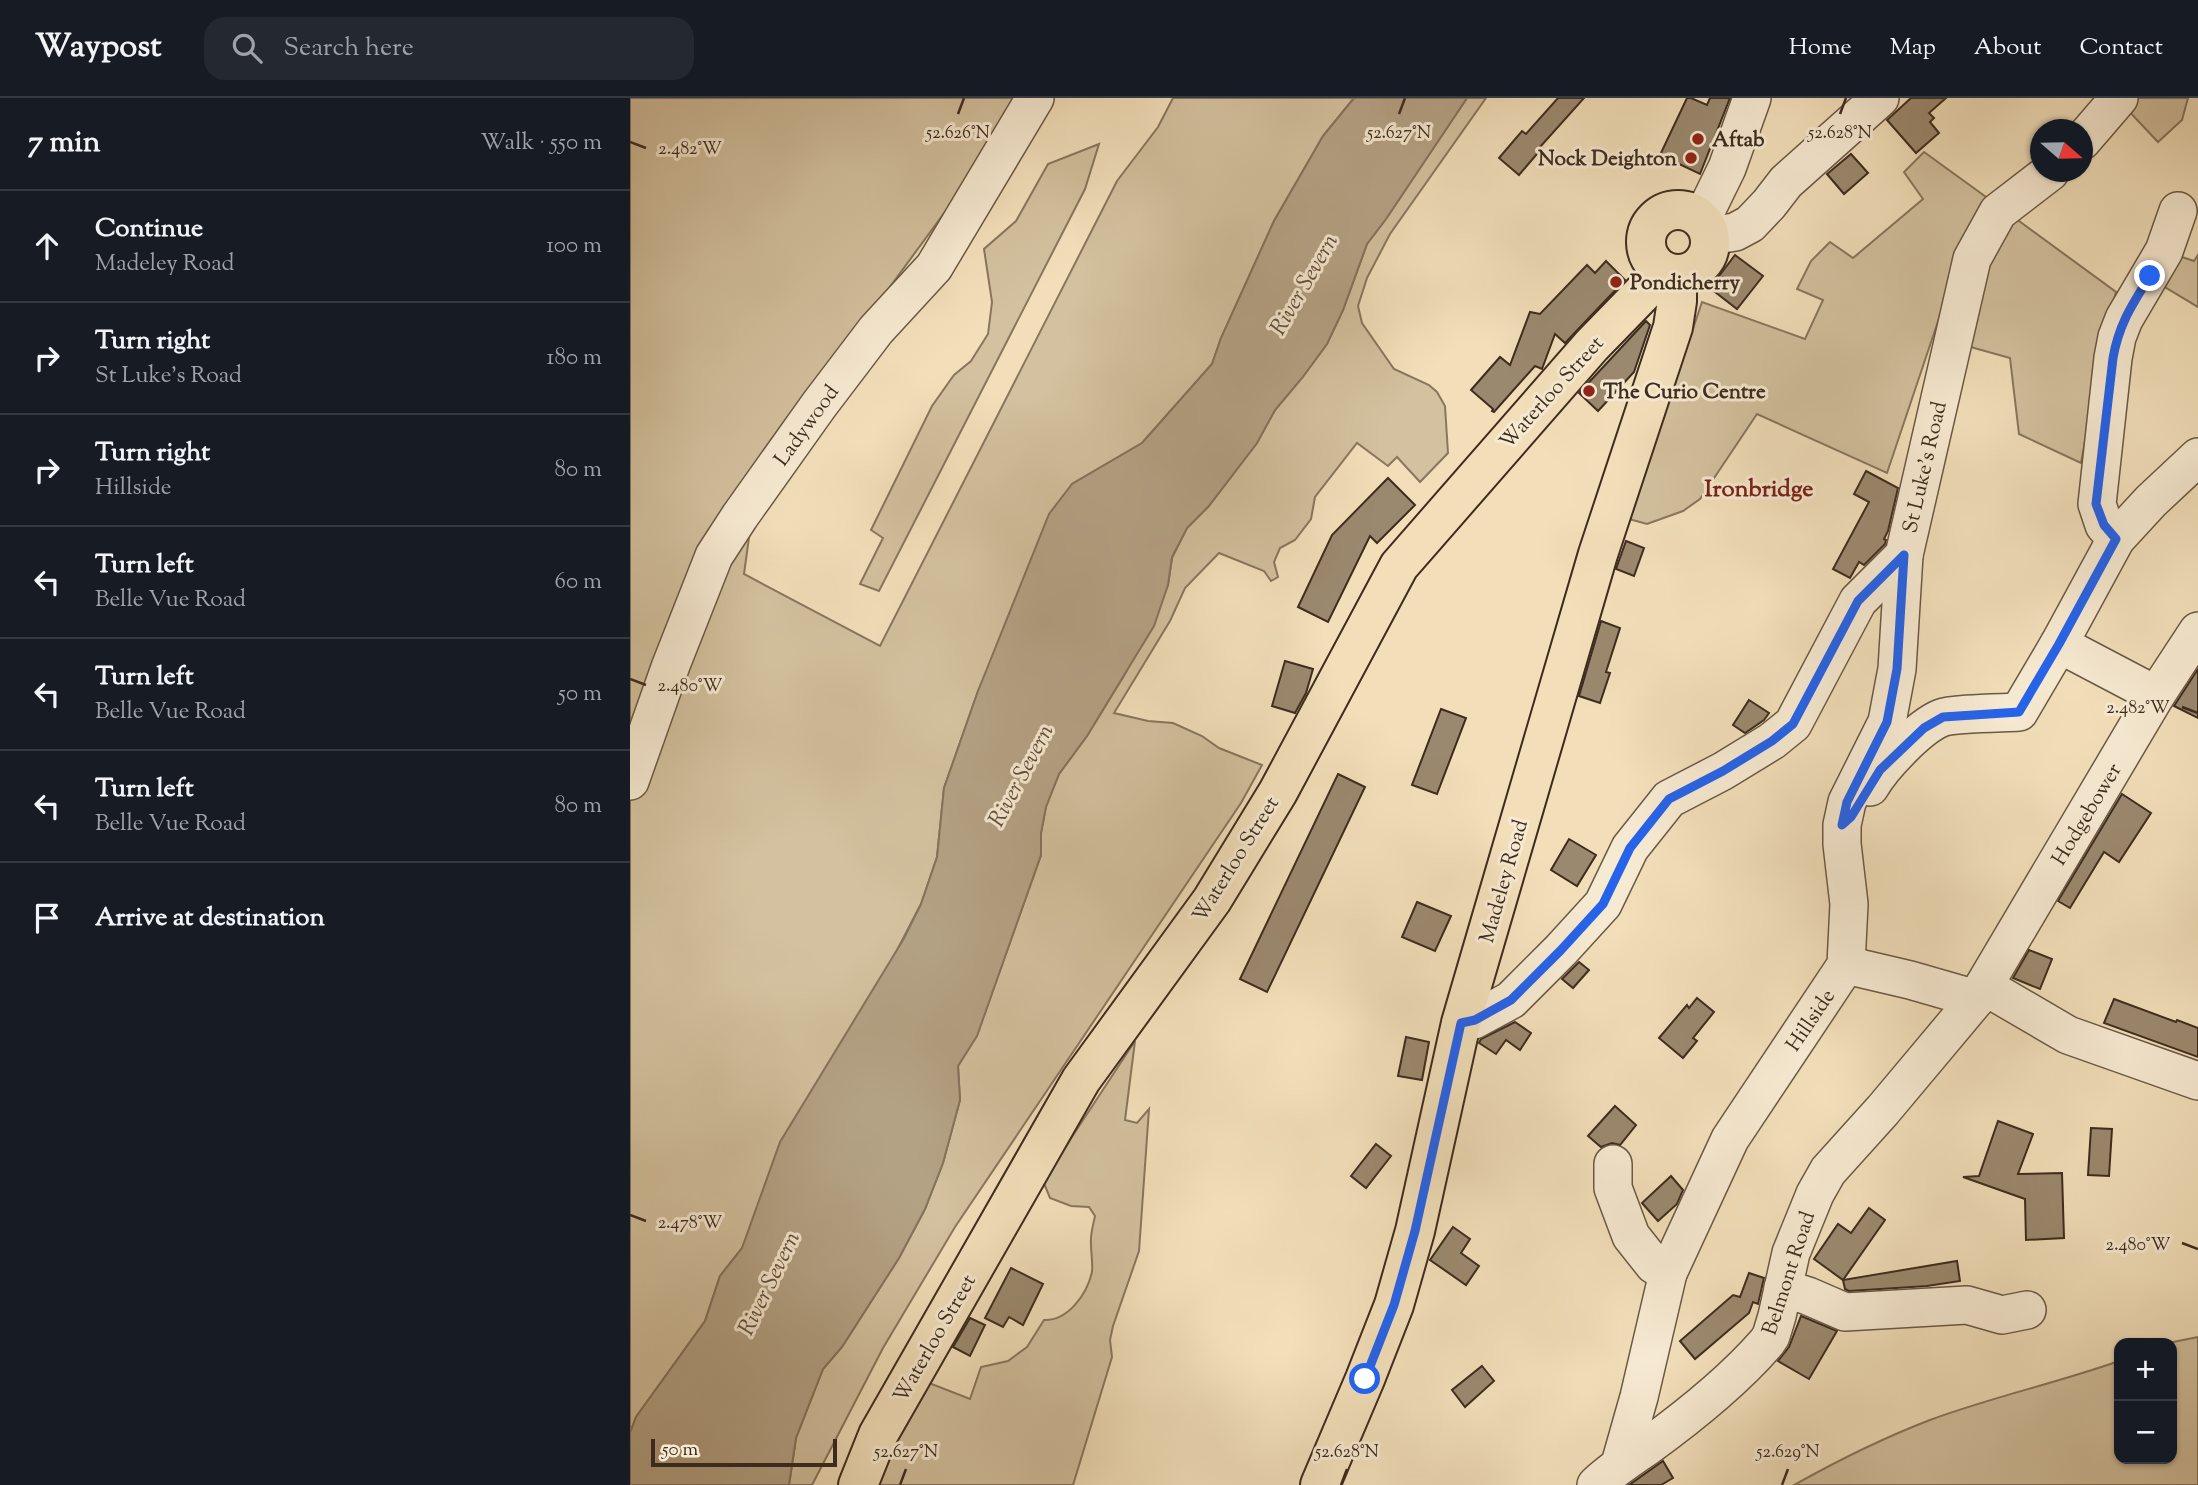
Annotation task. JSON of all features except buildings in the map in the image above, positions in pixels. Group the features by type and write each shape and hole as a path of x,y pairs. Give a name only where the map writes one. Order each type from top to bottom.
{"main road":[{"path":"1673,209 1683,209 1693,213 1706,227 1710,245 1703,262 1696,269 1671,273 1656,266 1649,257 1646,237 1655,219 1673,209"},
{"name":"Madeley Road","path":"1320,1485 1356,1403 1394,1305 1415,1231 1461,1023 1598,554 1673,327 1677,301 1671,273"},
{"name":"Waterloo Street","path":"858,1485 878,1435 1081,1080 1218,889 1278,792 1399,566 1591,345 1671,273"}],"street":[{"name":"Ladywood","path":"630,781 671,665 714,556 827,394 876,330 934,267 1035,98"},
{"path":"1752,98 1706,227 1735,232 1750,223 1786,181 1880,98"},
{"path":"2093,128 2119,98"},
{"name":"St Luke's Road","path":"1461,1023 1475,1020 1511,1000 1569,941 1603,904 1630,848 1669,799 1723,771 1772,741 1793,724 1858,601 1904,555 1972,259 1998,212 2037,182"},
{"path":"2116,539 2104,525 2096,504 2113,358 2124,319 2164,251 2178,211"},
{"path":"1842,825 1851,817 1880,770 1924,728 1943,717 2019,712 2116,539 2151,501 2198,457"},
{"name":"Hillside","path":"1608,1474 1639,1397 1668,1273 1730,1139 1846,965 1849,904 1842,825 1847,802 1887,722 1897,669 1904,555"},
{"name":"Hodgebower","path":"1980,992 2198,631"},
{"path":"2059,644 2157,695"},
{"path":"1846,965 1980,992 2068,1035 2198,1081"},
{"name":"Belmont Road","path":"1608,1474 1736,1376 1758,1353 1771,1336 1791,1253 1815,1194 1828,1171 1883,1110 1980,992"},
{"path":"1613,1164 1613,1188 1631,1236 1654,1265 1668,1273"},
{"path":"1783,1288 1845,1312 1968,1304 2002,1315 2027,1311"}],"shaded area":[{"path":"630,98 1022,98 992,148 759,465 744,574 880,646 1117,181 1158,127 1173,98 1354,98 1323,136 1274,221 1212,364 1142,443 1072,484 978,691 944,788 937,857 921,904 742,1248 720,1276 705,1321 636,1417 630,1433"},
{"path":"1467,98 1486,98 1390,234 1367,278 1358,306 1362,323 1394,369 1429,385 1437,392 1445,406 1448,453 1420,482 1397,457 1388,466 1357,443 1315,497 1311,519 1295,540 1280,548 1274,562 1278,577 1271,581 1264,571 1219,553 1185,588 1170,621 1114,713 1148,721 1173,723 1202,736 1219,748 1262,765 1241,803 955,1227 883,1348 812,1485 789,1485 796,1438 823,1369 842,1347 899,1258 925,1209 943,1163 960,1100 958,1066 977,1035 1041,855 1041,833 1046,806 1059,774 1087,736 1125,674 1168,585 1172,558 1187,528 1208,507 1257,443 1275,410 1327,344 1343,310 1367,244"},
{"path":"2131,98 2188,98 2182,120 2158,142 2124,106"},
{"path":"1099,144 1085,189 879,591 860,584 883,538 871,530 932,406 954,375 971,361 988,334 992,302 984,249 1016,221 1048,164"},
{"path":"1924,152 1993,202 1962,250 1887,473 1757,414 1700,499 1683,511 1647,524 1629,519 1702,302 1805,339 1823,300 1797,289 1811,261 1830,242 1853,258 1923,199 1904,172"},
{"path":"2015,218 2116,292 2104,338 2081,463 2019,434 2010,358 1960,344 1982,262"},
{"path":"2176,255 2194,261 2198,255 2198,307 2158,283"},
{"path":"1135,1041 1125,1120 1137,1123 1149,1109 1139,1251 1113,1326 1110,1340 1112,1357 1073,1485 868,1485 924,1381 970,1399 981,1367 1008,1361 1027,1347 1044,1320 1061,1316 1068,1311 1086,1289 1092,1272 1091,1237 1095,1216 1089,1207 1071,1206 1050,1198 1043,1181"},
{"path":"2198,1337 2198,1485 1794,1485 1860,1450 1930,1420 2114,1363 2114,1464 2177,1464 2177,1341"}],"water":[{"name":"River Severn","path":"1354,98 1467,98 1367,244 1343,310 1327,344 1275,410 1257,443 1208,507 1187,528 1172,557 1168,585 1154,626 1087,736 1059,774 1046,807 1041,833 1041,855 977,1036 958,1066 960,1100 943,1163 925,1209 899,1258 842,1347 823,1369 796,1438 789,1485 630,1485 630,1433 636,1417 705,1321 720,1276 742,1248 780,1142 903,940 921,904 937,857 944,788 978,691 1049,514 1072,484 1142,443 1212,364 1274,221 1323,136"}],"place":[{"name":"Aftab","path":"1698,139"},
{"name":"Nock Deighton","path":"1691,158"},
{"name":"Pondicherry","path":"1616,282"},
{"name":"The Curio Centre","path":"1589,391"}],"district":[{"name":"Ironbridge","path":"1759,488"}],"route":[{"path":"1365,1379 1394,1305 1415,1231 1461,1023 1475,1020 1511,1000 1561,950 1603,904 1630,848 1669,799 1723,771 1772,741 1793,724 1858,601 1904,555 1897,669 1887,722 1847,802 1842,825 1851,817 1880,770 1924,728 1943,717 2019,712 2116,539 2104,525 2096,504 2113,358 2124,319 2150,276"}]}
